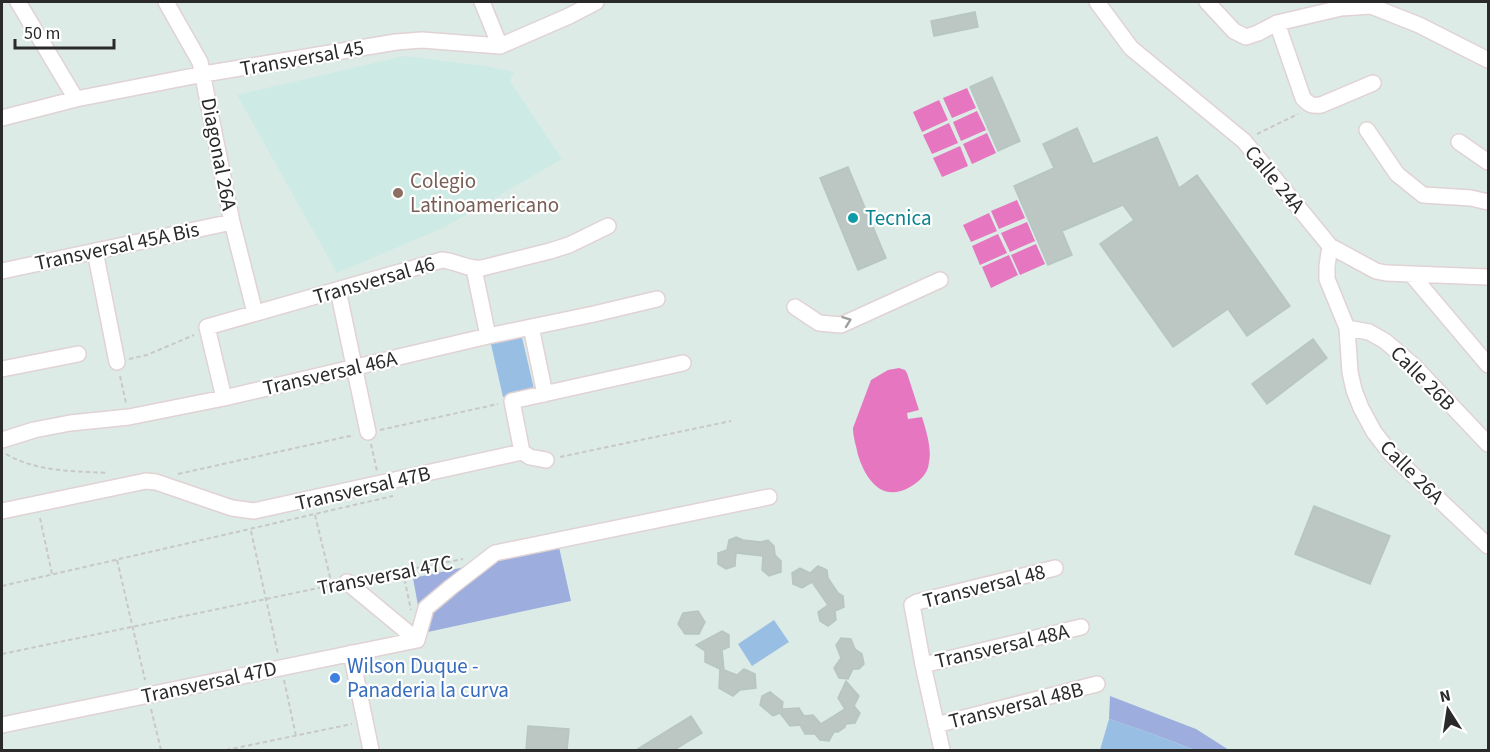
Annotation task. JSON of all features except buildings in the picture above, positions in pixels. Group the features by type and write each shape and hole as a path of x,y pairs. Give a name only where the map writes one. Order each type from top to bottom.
{"street":[{"path":"18,2 76,99"},
{"name":"Diagonal 26A","path":"166,2 201,62 232,222 255,313"},
{"path":"482,2 500,46"},
{"name":"Transversal 45","path":"4,113 204,74 396,42 422,40 500,46 596,2"},
{"name":"Calle 24A","path":"1097,2 1131,48 1244,141 1330,246 1376,271 1488,278"},
{"path":"1207,2 1234,31 1246,37 1277,23 1341,8 1371,4 1488,60"},
{"path":"1277,23 1303,98 1308,104 1321,105 1373,83"},
{"path":"1367,130 1397,174 1423,195 1471,198 1488,202"},
{"path":"1460,142 1488,162"},
{"name":"Transversal 45A Bis","path":"2,270 232,222"},
{"path":"488,336 474,270 550,251 608,226"},
{"name":"Calle 26A","path":"1330,246 1327,279 1347,328 1350,372 1361,408 1374,432 1390,454 1488,546"},
{"path":"95,251 117,362"},
{"name":"Transversal 46","path":"207,327 442,260 474,270"},
{"path":"1411,274 1488,365"},
{"path":"795,307 819,323 841,325 940,280"},
{"path":"338,290 368,432"},
{"name":"Transversal 46A","path":"2,440 34,430 70,423 129,417 224,399 657,298"},
{"path":"207,327 224,399"},
{"path":"531,327 545,394"},
{"name":"Calle 26B","path":"1347,328 1369,332 1386,341 1414,366 1488,444"},
{"path":"2,369 78,354"},
{"path":"522,452 513,401 683,363"},
{"path":"2,511 146,481 156,482 232,508 254,511 522,452 530,457 546,460"},
{"path":"339,583 417,640 426,608 495,553 769,497"},
{"name":"Transversal 48","path":"923,664 912,605 1055,568"},
{"name":"Transversal 48A","path":"923,664 1081,627"},
{"name":"Transversal 47D","path":"2,724 417,640"},
{"path":"351,653 372,750"},
{"path":"923,664 942,750"},
{"name":"Transversal 48B","path":"936,725 1097,684"}],"path":[{"path":"1244,141 1314,106"},
{"path":"129,417 117,362 147,355 187,339 207,327"},
{"path":"169,476 513,401"},
{"path":"546,460 731,421"},
{"path":"368,432 383,499"},
{"path":"2,451 20,463 48,469 110,473"},
{"name":"Transversal 47B","path":"2,586 394,496"},
{"path":"37,503 52,574"},
{"path":"315,515 339,583"},
{"path":"251,530 296,736"},
{"name":"Transversal 47C","path":"2,654 339,583 472,558"},
{"path":"117,560 161,750"},
{"path":"402,571 412,617"},
{"path":"226,750 365,721"}],"shaded area":[{"name":"Colegio Latinoamericano","path":"404,56 514,72 510,81 562,159 445,227 337,273 237,95"},
{"path":"967,88 976,108 952,118 943,98"},
{"path":"939,100 948,120 922,132 913,112"},
{"path":"977,111 986,130 961,141 953,122"},
{"path":"949,123 958,143 932,154 923,135"},
{"path":"987,133 996,153 972,164 963,144"},
{"path":"960,146 968,166 942,177 933,158"},
{"path":"1017,200 1025,218 999,229 991,211"},
{"path":"989,213 997,231 971,242 963,225"},
{"path":"1027,222 1035,241 1010,252 1001,233"},
{"path":"998,234 1007,253 980,265 972,246"},
{"path":"1036,244 1045,264 1020,275 1011,255"},
{"path":"1009,255 1018,275 991,288 982,267"},
{"path":"521,333 534,389 503,397 490,340"},
{"path":"899,368 907,373 919,410 907,413 908,419 922,417 930,457 927,470 920,480 910,487 891,492 876,486 866,473 858,455 853,428 871,380 888,370"},
{"path":"559,547 571,601 423,633 413,578"},
{"path":"774,620 789,642 752,666 738,644"},
{"path":"1110,696 1196,729 1229,750 1195,750 1109,719"},
{"path":"1109,719 1150,733 1195,750 1100,750"}],"place":[{"name":"Colegio Latinoamericano","path":"398,193"},
{"name":"Tecnica","path":"853,218"},
{"name":"Wilson Duque - Panaderia la curva","path":"335,678"}]}
